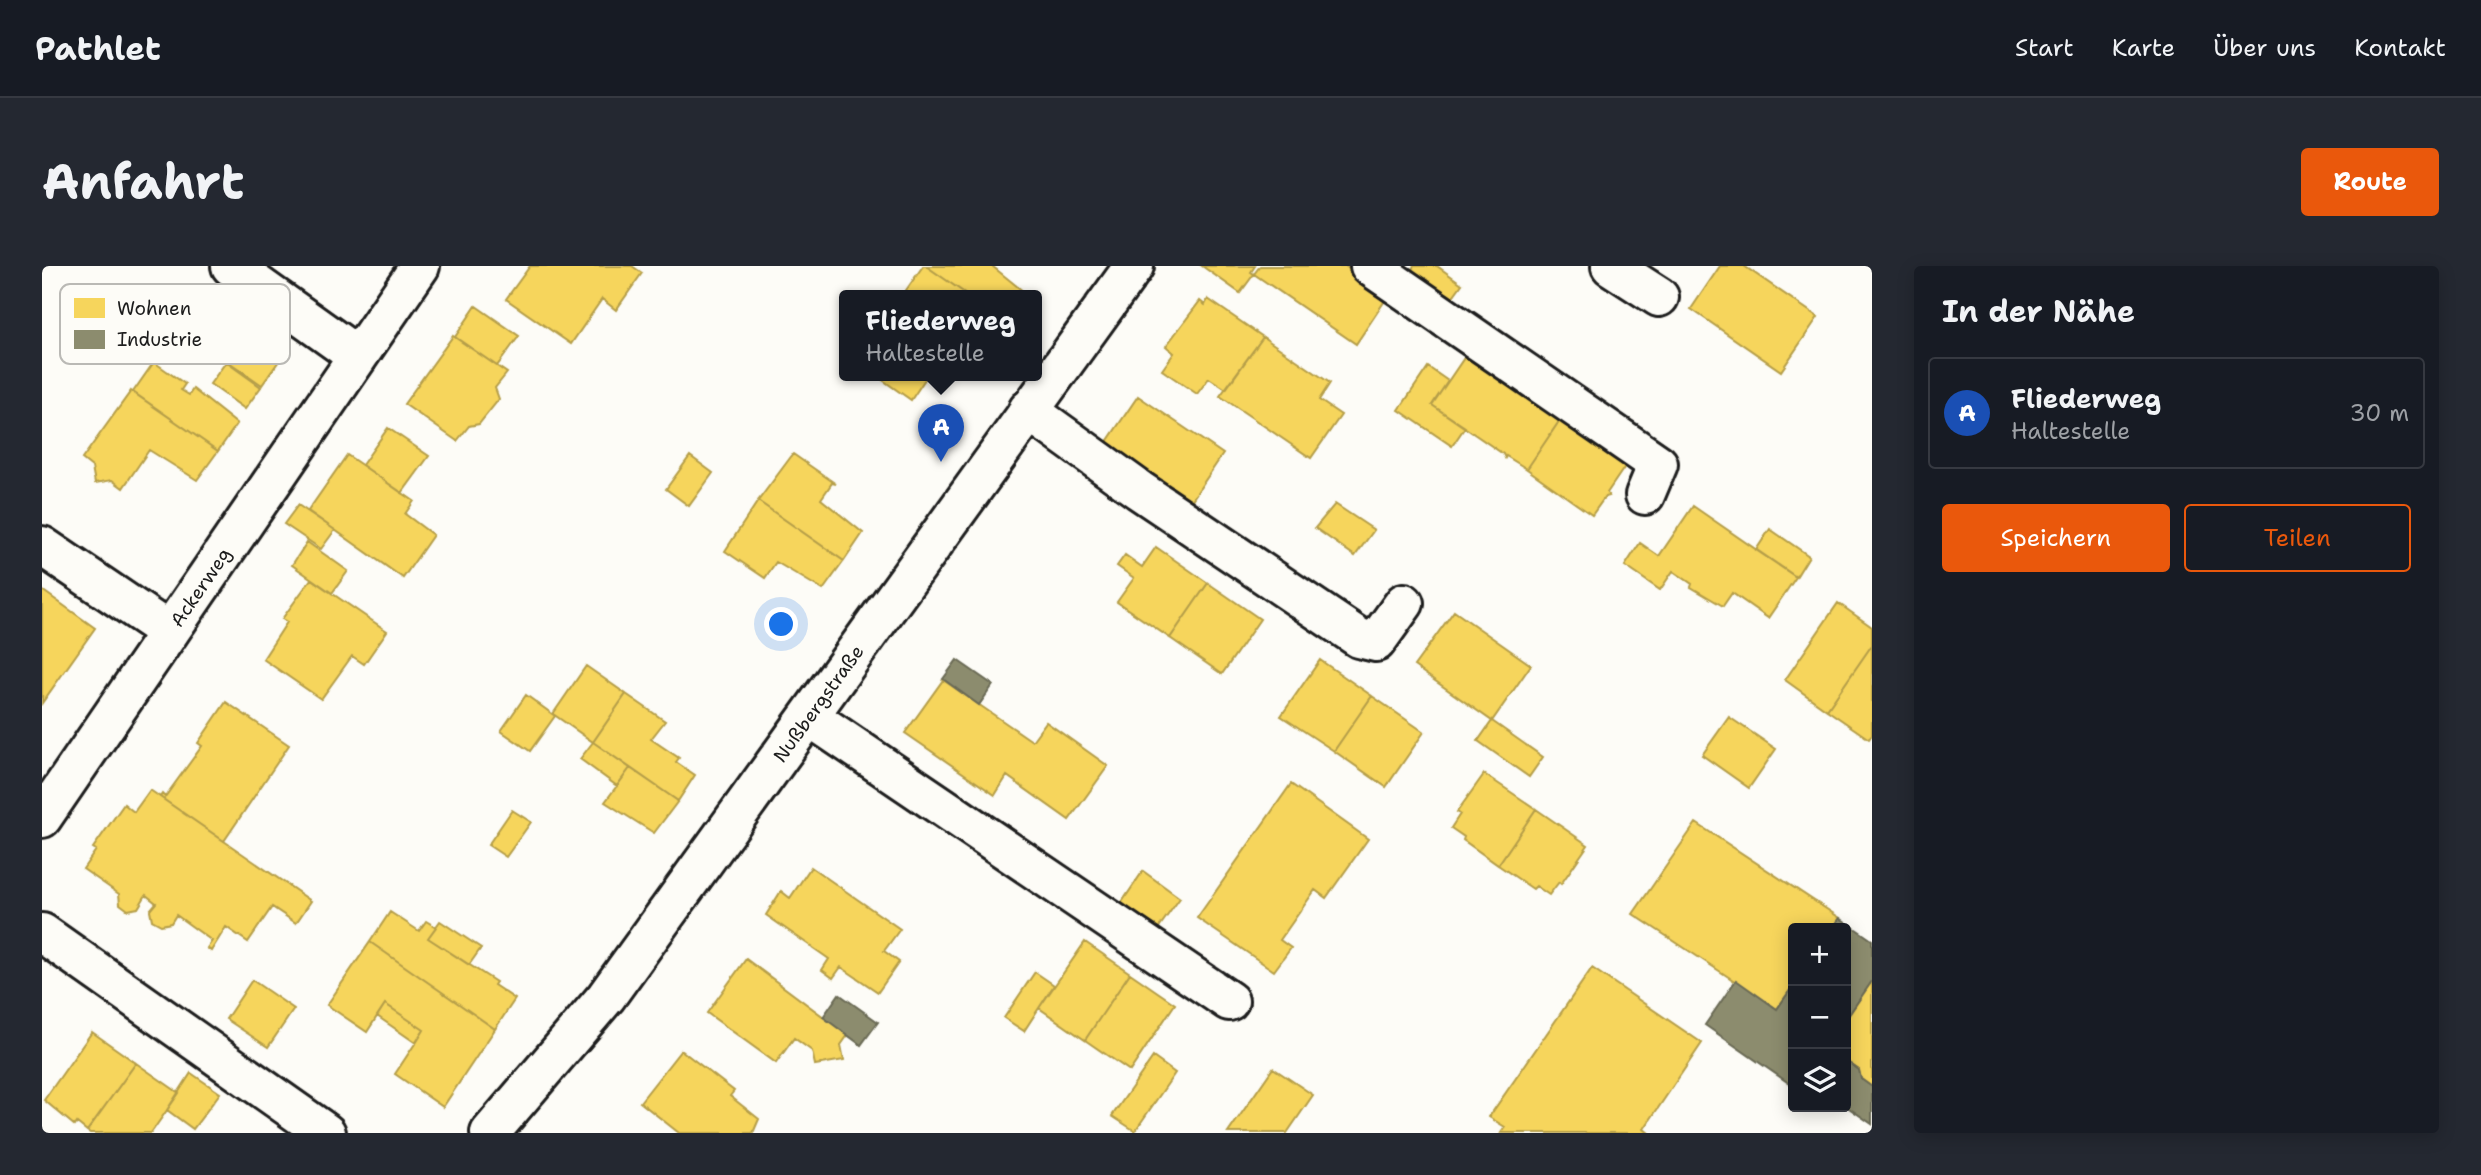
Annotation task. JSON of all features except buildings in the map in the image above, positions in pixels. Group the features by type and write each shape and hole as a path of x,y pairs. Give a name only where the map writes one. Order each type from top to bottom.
{"street":[{"path":"231,266 256,284"},
{"name":"Ackerweg","path":"42,818 420,266"},
{"name":"Nußbergstraße","path":"490,1133 606,997 1134,266"},
{"path":"1370,266 1658,464 1645,495"},
{"path":"1611,266 1660,298"},
{"path":"290,308 357,356"},
{"path":"1028,410 1139,490 1359,638 1376,642 1404,603"},
{"path":"42,546 169,632"},
{"path":"810,717 1229,1001"},
{"path":"42,933 326,1133"}],"place":[{"name":"Fliederweg","path":"941,462"}]}
